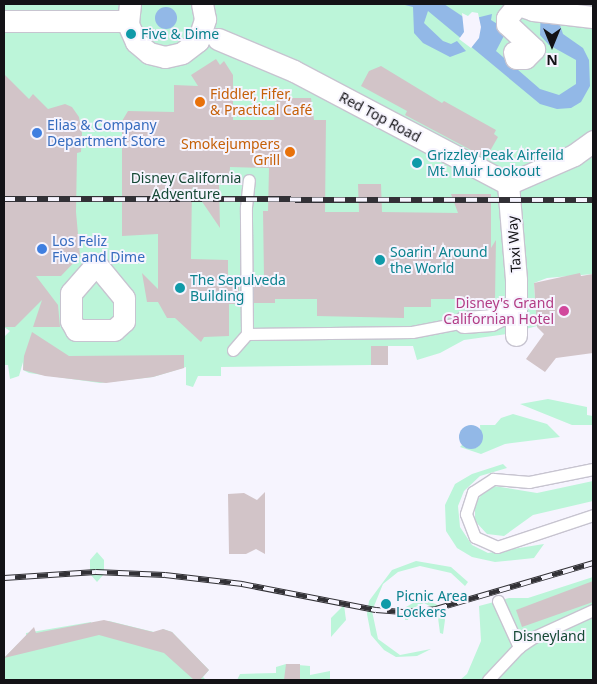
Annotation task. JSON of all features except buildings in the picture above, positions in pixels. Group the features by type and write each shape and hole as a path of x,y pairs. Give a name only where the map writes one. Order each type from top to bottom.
{"street":[{"path":"4,21 102,21 129,12 131,34 140,47 158,56 172,56 190,48 203,32 202,4"},
{"path":"514,52 516,58 525,58 534,50 507,24 507,18 517,4 564,14 593,17"},
{"name":"Red Top Road","path":"218,39 248,50 508,184"},
{"path":"508,184 574,155 593,142"},
{"name":"Taxi Way","path":"508,184 516,335"},
{"path":"464,322 491,320 516,307"}],"lane":[{"path":"233,350 247,334 246,206 249,180"},
{"path":"247,334 412,332 464,322"},
{"path":"593,469 529,482 492,479 473,492 466,514 476,537 497,547 593,515"},
{"path":"498,601 519,647"},
{"path":"488,680 519,647 534,637 593,610"}],"green space":[{"name":"Disney California Adventure","path":"4,4 593,4 593,274 547,278 534,283 537,326 507,334 464,340 440,353 417,360 413,346 371,346 371,365 221,367 221,376 198,376 193,387 186,385 186,367 153,377 100,383 29,373 23,370 23,362 19,376 10,379 8,365 4,365 4,337 10,331 4,327"},
{"path":"548,399 587,407 587,415 593,416 593,425 572,425 520,404"},
{"path":"513,414 547,424 560,437 505,444 481,454 460,447 462,445 476,448 481,443 480,425 495,425 501,418"},
{"path":"503,464 507,468 480,476 464,491 458,506 460,527 472,545 488,553 544,544 534,558 495,562 472,557 457,548 446,531 445,505 455,484 472,474"},
{"path":"593,481 593,501 533,515 504,536 487,534 475,521 475,503 486,489 494,486 537,493"},
{"path":"97,552 104,560 104,574 97,582 90,574 90,560"},
{"path":"416,561 451,567 468,582 465,586 451,573 420,566 398,572 383,584 372,611 378,639 400,655 431,649 417,656 396,657 384,650 371,635 367,614 369,601 392,570"},
{"name":"Disneyland","path":"593,577 593,680 460,680 467,674 481,641 479,606 509,598 528,598"},
{"path":"420,599 436,604 442,611 445,620 443,634 440,633 437,610 424,603 411,609 408,620 405,620 406,607"},
{"path":"344,605 346,620 331,637 331,618"},
{"path":"109,621 158,633 163,629 172,632 209,670 203,677 206,680 4,680 4,658 18,644 22,649 27,644 26,633 91,622 93,630"},
{"path":"286,664 310,666 310,675 330,671 330,679 342,680 237,680 240,674 276,673 276,667"}],"water":[{"path":"401,4 444,4 468,20 492,14 491,20 507,30 496,51 540,89 559,95 576,84 576,60 549,45 540,35 541,4 558,19 563,34 583,48 589,60 590,86 581,102 571,108 557,109 540,104 428,11 424,23 443,41 451,44 457,41 466,51 450,57 423,43 414,33 413,7"},
{"path":"166,7 174,10 177,18 174,26 166,29 158,26 155,18 158,10"},
{"path":"471,425 476,426 482,432 482,442 476,448 471,449 466,448 460,442 459,437 460,432 466,426"}],"pier":[{"path":"472,12 478,13 481,27 479,38 471,48 459,39 464,32 462,13 468,16"}],"railway":[{"path":"4,199 593,200"},
{"path":"4,578 96,572 165,575 242,584 376,610 403,612 436,609 593,563"}],"place":[{"name":"Five & Dime","path":"131,34"},
{"name":"Fiddler, Fifer, & Practical Café","path":"200,102"},
{"name":"Elias & Company Department Store","path":"37,133"},
{"name":"Smokejumpers Grill","path":"290,152"},
{"name":"Grizzley Peak Airfeild Mt. Muir Lookout","path":"417,163"},
{"name":"Los Feliz Five and Dime","path":"42,249"},
{"name":"Soarin' Around the World","path":"380,260"},
{"name":"The Sepulveda Building","path":"180,288"},
{"name":"Disney's Grand Californian Hotel","path":"564,311"},
{"name":"Picnic Area Lockers","path":"386,604"}]}
